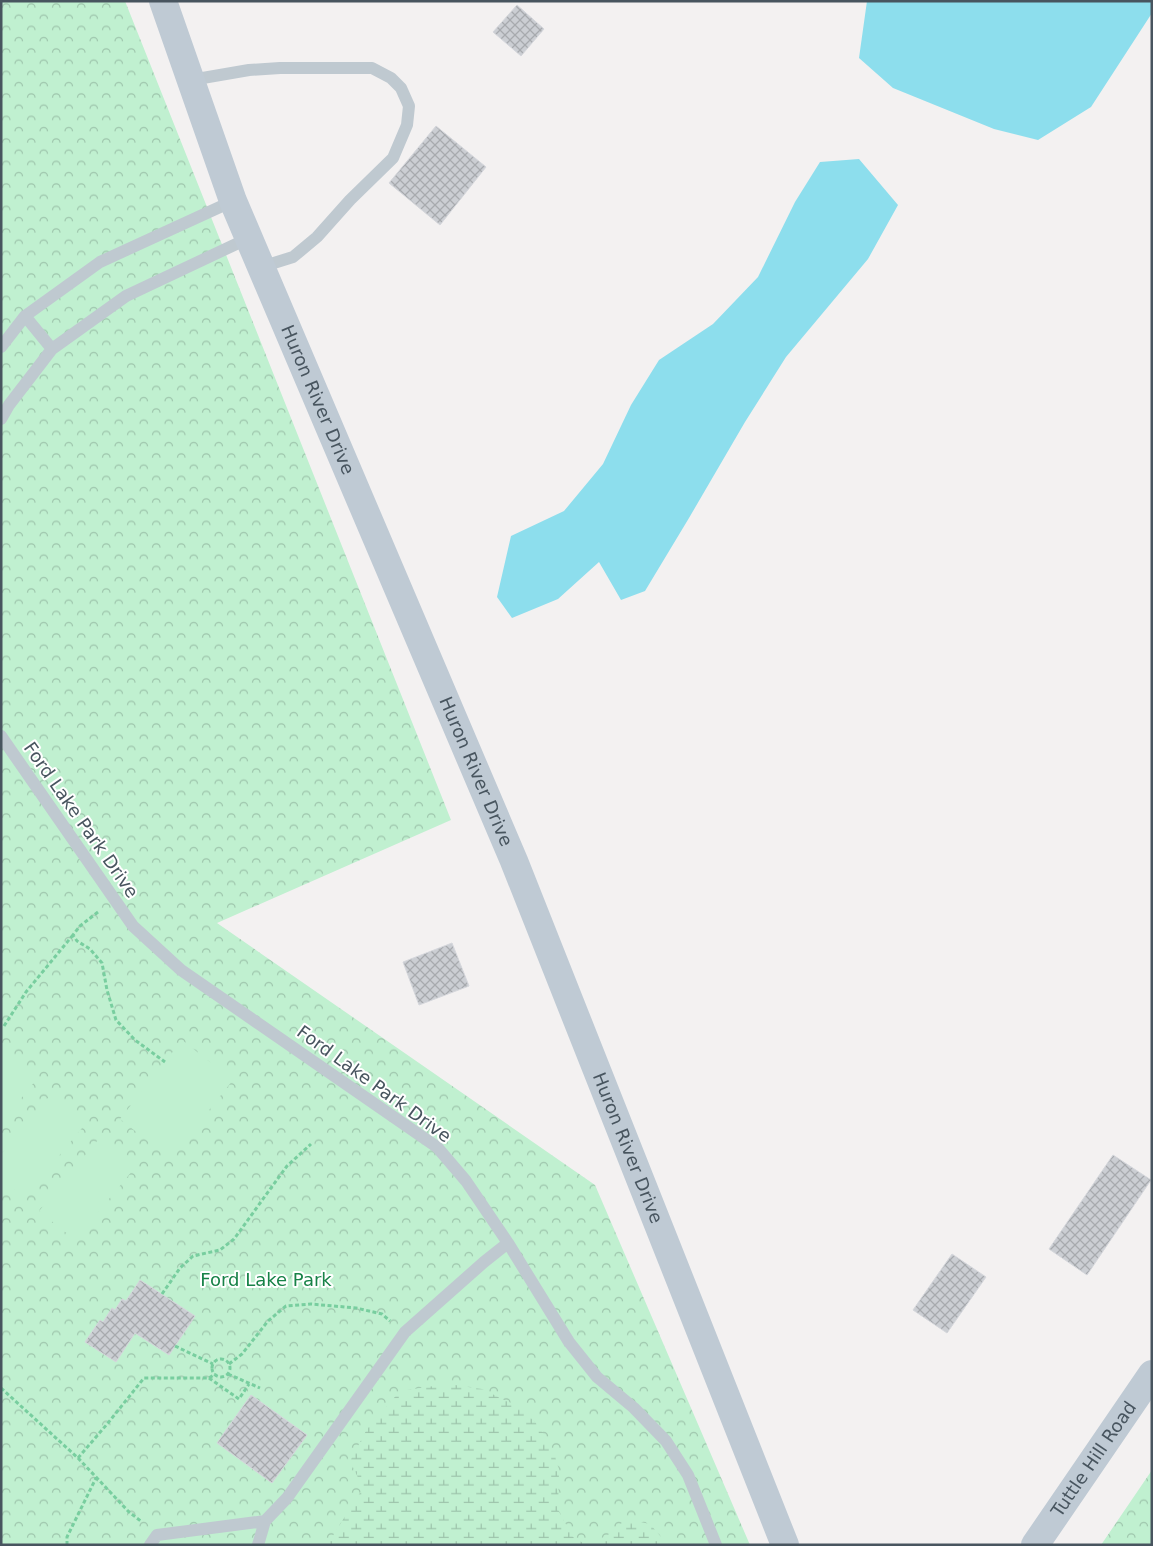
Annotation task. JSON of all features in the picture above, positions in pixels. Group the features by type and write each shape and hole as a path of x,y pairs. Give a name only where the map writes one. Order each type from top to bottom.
{"main road":[{"name":"Huron River Drive","path":"164,1 233,201 514,861 785,1545"},
{"name":"Tuttle Hill Road","path":"1036,1545 1152,1374"}],"lane":[{"path":"191,80 250,70 280,68 372,68 391,78 401,88 409,106 407,125 393,158 350,200 317,237 293,257 261,267"},
{"path":"1,347 25,316 100,262 233,201"},
{"path":"1,419 9,405 52,349 126,296 249,238"},
{"path":"25,316 52,349"},
{"name":"Ford Lake Park Drive","path":"1,736 133,926 182,970 437,1147 466,1181 508,1243 569,1342 597,1377 634,1408 666,1441 688,1475 716,1545"},
{"path":"258,1545 265,1521 287,1498 404,1332 508,1243"},
{"path":"154,1540 265,1521"}],"path":[{"path":"4,1026 26,992 80,926 115,900"},
{"path":"73,935 90,949 102,963 106,990 116,1020 135,1040 165,1062"},
{"path":"162,1294 180,1268 193,1256 220,1250 234,1239 287,1166 311,1144"},
{"path":"228,1374 230,1364 242,1354 268,1321 286,1306 312,1304 356,1308 382,1314 404,1332"},
{"path":"175,1346 213,1364"},
{"path":"230,1364 221,1359 213,1364 212,1368 215,1374 221,1377 228,1374 260,1388"},
{"path":"78,1458 144,1378 209,1378 215,1374"},
{"path":"209,1378 239,1399 249,1384"},
{"path":"1,1388 78,1458 154,1540"},
{"path":"67,1545 68,1537 96,1478"}],"green space":[{"name":"Ford Lake Park","path":"1,1 125,1 451,820 217,923 595,1185 750,1545 1,1545"},
{"path":"182,1040 233,1080 170,1159 120,1119"},
{"path":"1,1052 36,1080 1,1123"},
{"path":"52,1093 87,1122 24,1198 1,1179 1,1154"},
{"path":"102,1135 138,1164 75,1240 39,1211"},
{"path":"448,1384 482,1389 521,1408 538,1425 553,1450 559,1470 558,1510 573,1537 585,1544 595,1542 611,1533 626,1519 650,1524 668,1545 327,1545 363,1488 350,1461 367,1429 400,1391"},
{"path":"1152,1470 1152,1545 1101,1545"}],"water":[{"path":"867,1 1152,1 1152,13 1091,107 1038,140 994,129 893,88 859,58"},
{"path":"859,159 898,205 868,259 786,357 745,422 645,591 621,600 599,562 558,599 512,618 497,597 511,536 564,511 603,464 631,405 659,360 713,324 758,277 795,202 820,162"}],"building":[{"path":"517,5 544,29 521,56 493,32"},
{"path":"436,126 486,167 440,225 389,183"},
{"path":"452,943 469,986 419,1005 403,962"},
{"path":"1113,1155 1151,1180 1087,1275 1049,1249"},
{"path":"952,1254 986,1277 947,1333 913,1310"},
{"path":"140,1280 195,1316 169,1355 135,1333 116,1362 85,1342 100,1320 103,1322 112,1308 115,1310 122,1299 126,1301"},
{"path":"251,1395 307,1435 272,1483 217,1443"}]}
